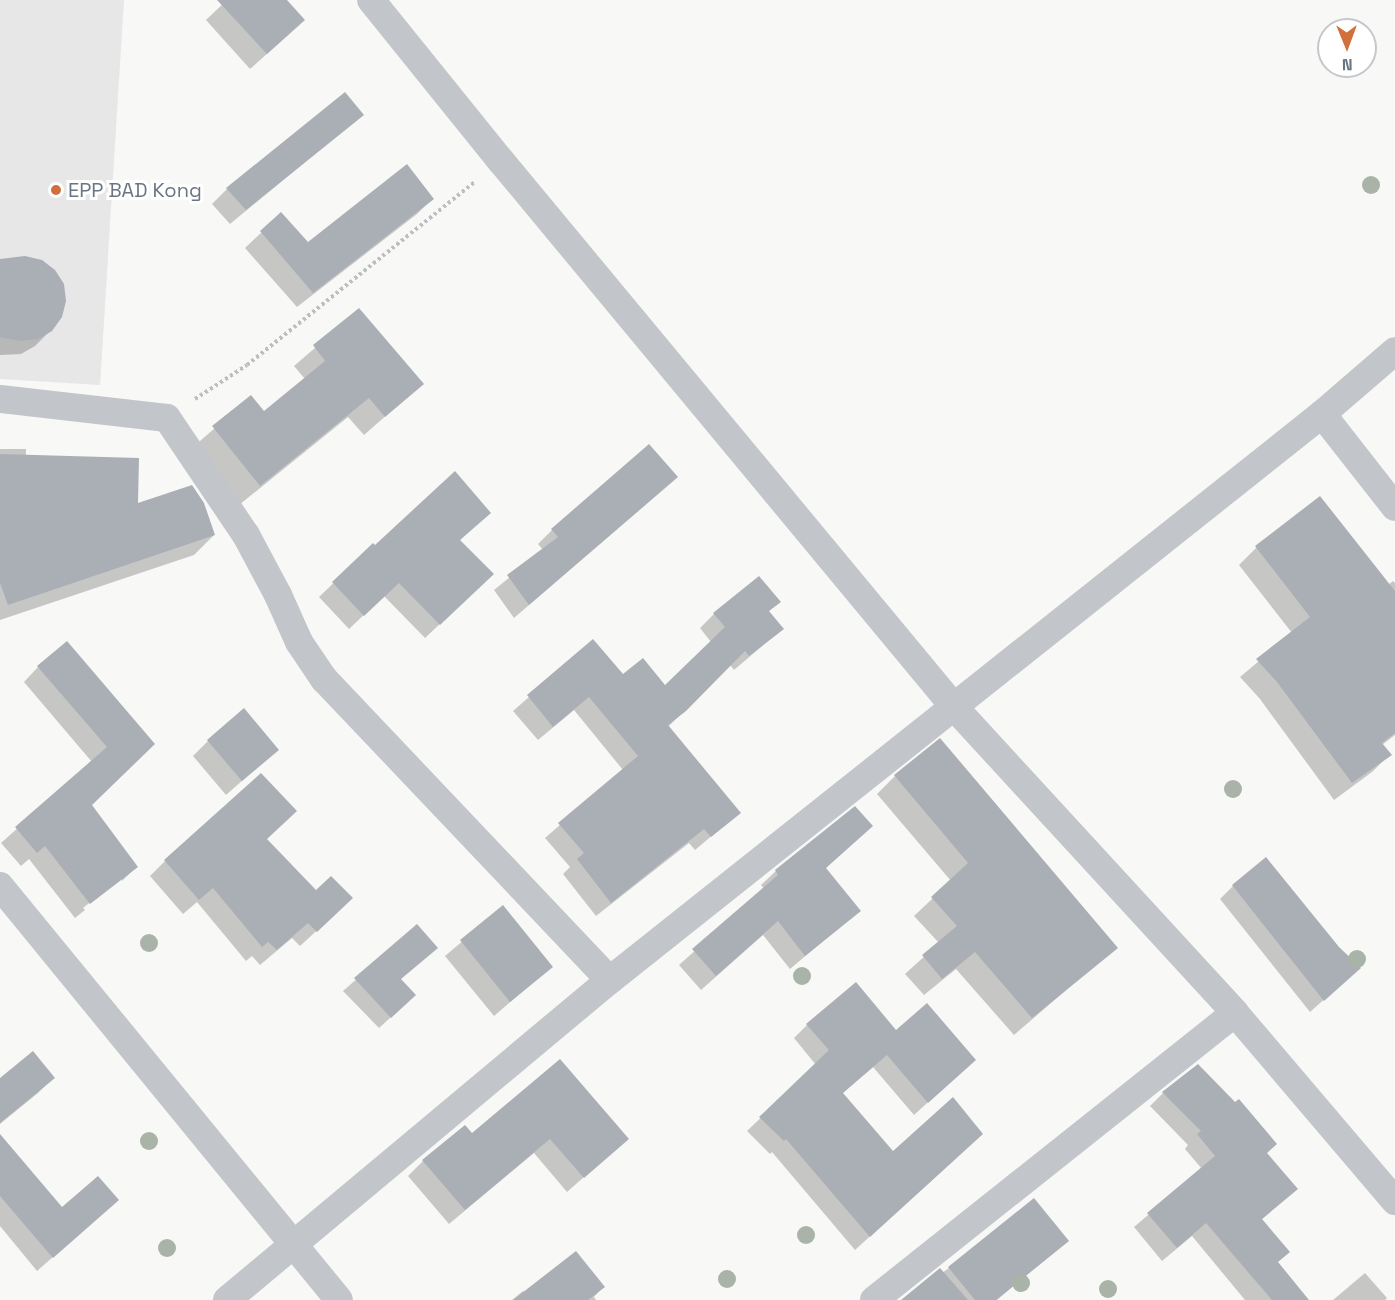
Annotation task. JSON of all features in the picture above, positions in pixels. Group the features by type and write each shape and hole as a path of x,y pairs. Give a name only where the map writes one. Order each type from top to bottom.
{"street":[{"path":"371,0 501,161 956,708 1235,1013 1395,1202"},
{"path":"227,1300 610,980 956,708 1322,414 1395,351"},
{"path":"0,399 167,418 246,535 278,595 299,642 324,679 610,980"},
{"path":"1322,414 1395,507"},
{"path":"0,886 339,1300"},
{"path":"874,1300 1235,1013"}],"path":[{"path":"167,418 247,365 501,161"}],"shaded area":[{"name":"EPP BAD Kong","path":"0,0 124,0 100,385 0,379"}],"building":[{"path":"217,0 287,0 305,20 267,54"},
{"path":"345,92 364,115 246,210 226,188"},
{"path":"407,164 434,199 313,293 260,231 281,212 308,242"},
{"path":"25,256 42,260 55,270 64,284 66,301 62,317 52,331 38,339 21,341 0,337 0,259"},
{"path":"359,308 424,384 385,417 369,398 260,486 212,426 251,395 264,411 325,361 313,345"},
{"path":"649,444 678,477 529,605 507,575 558,537 551,529"},
{"path":"0,454 139,458 138,503 192,485 204,503 215,535 8,605 0,583"},
{"path":"455,471 491,513 460,540 494,574 440,625 399,583 364,616 332,582"},
{"path":"1320,496 1395,591 1395,733 1382,743 1392,755 1352,783 1277,682 1256,659 1310,617 1255,546"},
{"path":"759,576 781,602 769,611 784,629 749,656 745,651 686,711 668,725 741,813 711,837 704,829 611,903 577,859 584,853 558,823 638,756 589,697 553,727 527,695 593,639 623,674 643,658 665,685 725,627 713,613"},
{"path":"67,641 155,744 92,805 138,867 90,904 45,846 37,853 15,827 107,747 37,666"},
{"path":"244,708 279,750 242,781 207,740"},
{"path":"940,738 1118,948 1032,1018 975,952 942,979 922,955 957,926 931,897 968,863 894,775"},
{"path":"261,773 297,811 267,839 316,890 331,876 353,898 317,932 308,923 277,950 268,942 262,947 213,888 199,900 164,860"},
{"path":"855,806 873,826 826,868 861,911 805,956 778,921 716,976 692,949 778,875 775,870"},
{"path":"1266,857 1339,947 1361,968 1324,1001 1232,885"},
{"path":"503,905 553,967 510,1002 460,940"},
{"path":"417,924 438,948 401,979 416,995 391,1018 354,978"},
{"path":"856,982 896,1030 927,1003 976,1060 928,1103 887,1055 843,1093 893,1151 953,1097 983,1134 870,1237 786,1139 784,1141 759,1117 829,1050 806,1024"},
{"path":"33,1051 55,1078 0,1123 0,1078"},
{"path":"560,1059 629,1139 584,1178 550,1139 465,1210 422,1160 465,1125 472,1133"},
{"path":"1198,1064 1235,1102 1239,1099 1277,1144 1267,1153 1298,1189 1262,1219 1290,1252 1278,1262 1309,1300 1272,1300 1206,1223 1177,1248 1147,1213 1215,1156 1197,1134 1201,1131 1162,1092"},
{"path":"0,1134 62,1207 98,1176 119,1200 53,1258 0,1196"},
{"path":"1034,1198 1069,1241 996,1300 975,1300 948,1267"},
{"path":"576,1251 605,1287 588,1300 513,1300"},
{"path":"940,1268 968,1300 901,1300"}],"place":[{"name":"EPP BAD Kong","path":"56,190"}]}
